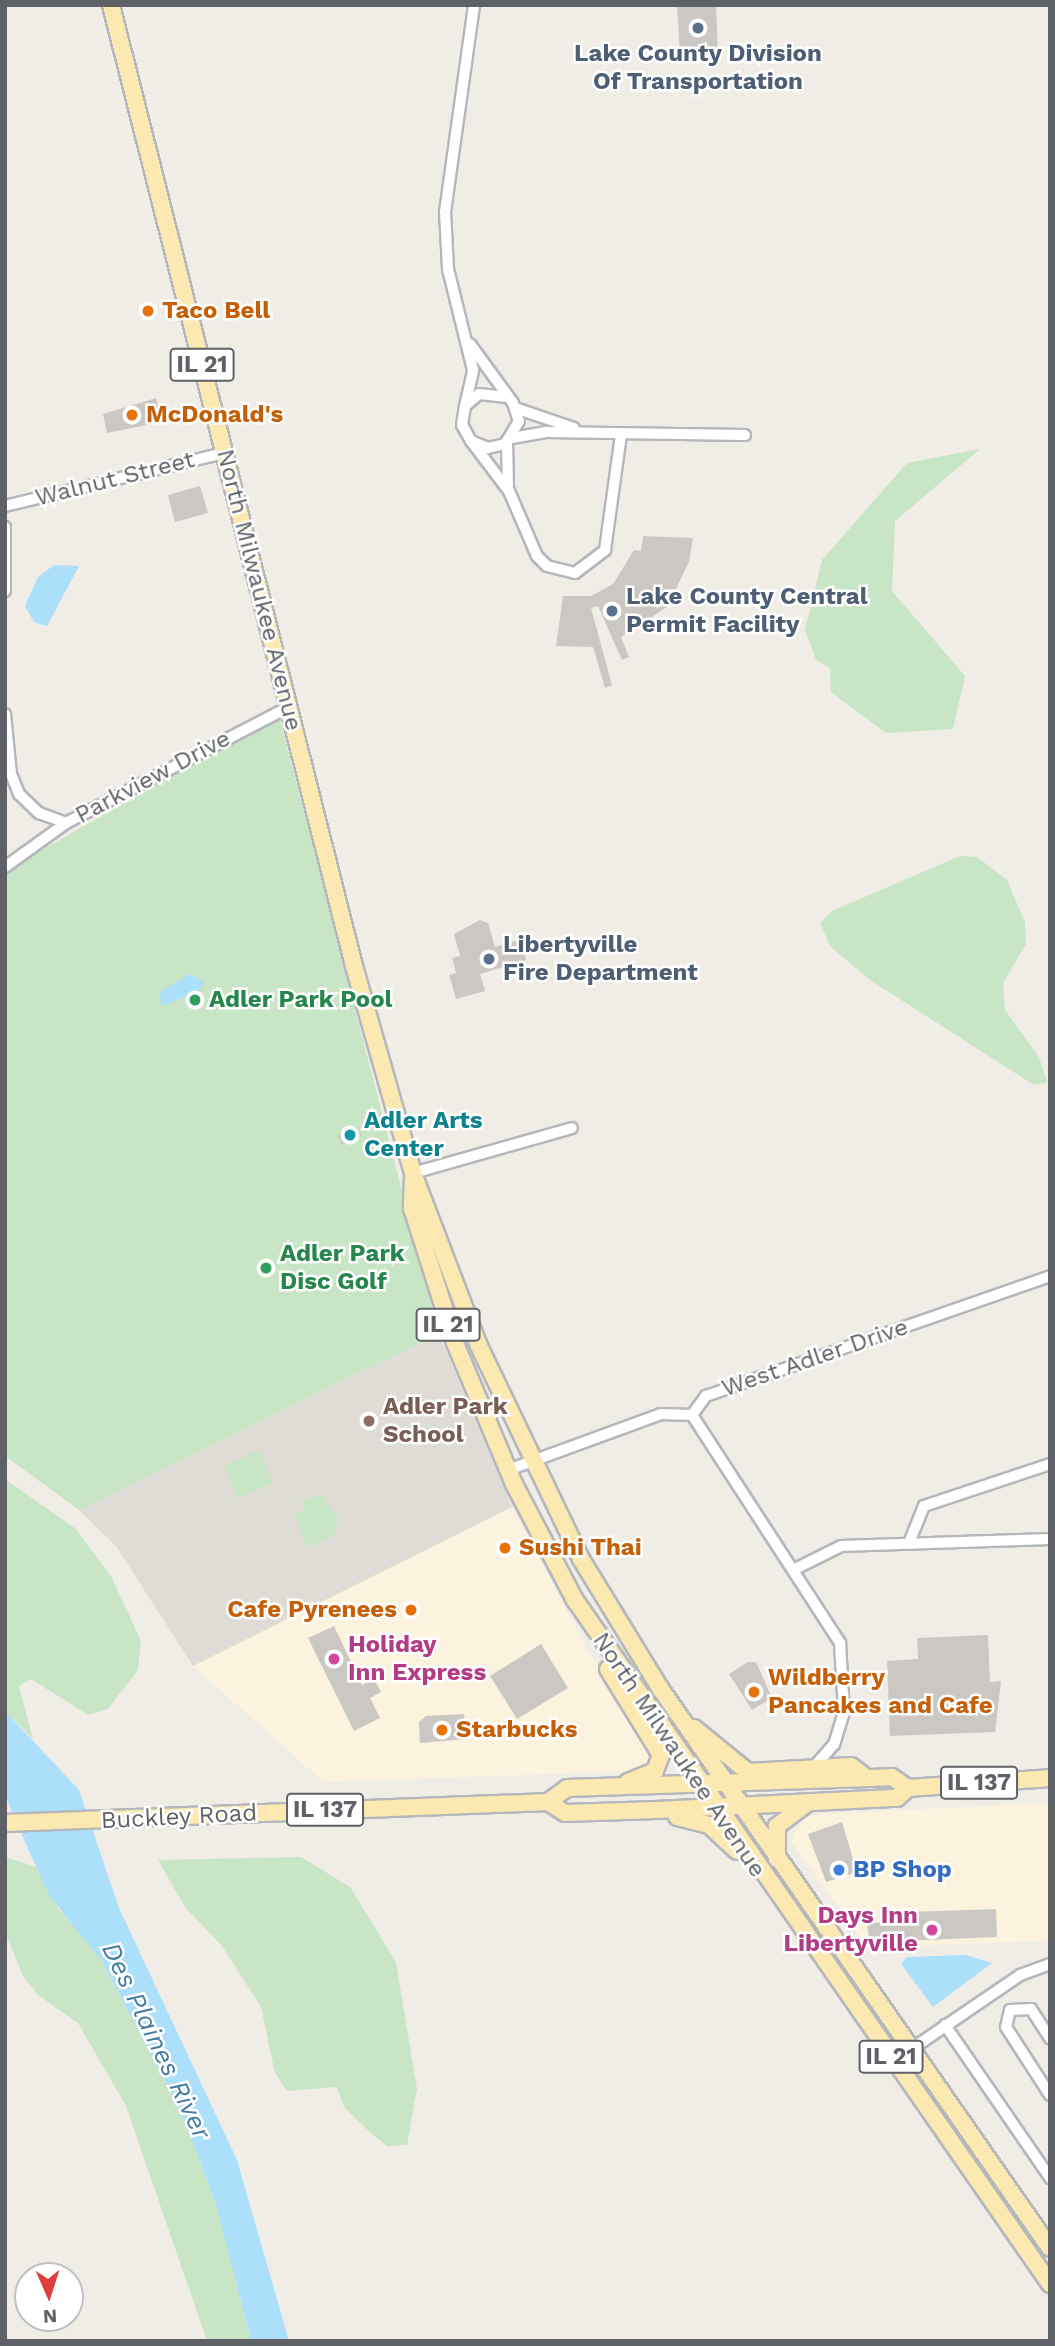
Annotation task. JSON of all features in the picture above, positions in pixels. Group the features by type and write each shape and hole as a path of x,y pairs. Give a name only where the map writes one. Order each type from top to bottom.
{"main road":[{"name":"North Milwaukee Avenue","path":"111,5 289,707 413,1173 530,1462 581,1559 686,1727 777,1861 1050,2248"},
{"name":"North Milwaukee Avenue","path":"413,1173 412,1208 442,1306 508,1470 596,1634 754,1864 1050,2284"},
{"path":"596,1634 602,1659 661,1755 650,1774 606,1787"},
{"path":"686,1727 695,1728 748,1772 847,1767 867,1778"},
{"name":"IL 137","path":"726,1784 892,1777 908,1788"},
{"name":"IL 137","path":"548,1802 565,1813 716,1807 897,1798 908,1788 1050,1778"},
{"name":"Buckley Road","path":"6,1823 548,1802 567,1788 726,1784"},
{"path":"777,1861 777,1826 810,1802"},
{"path":"600,1812 612,1820 695,1818 754,1864"}],"street":[{"path":"474,5 445,212 448,269 473,370 462,425 509,491 537,556 560,572 586,569 606,550 621,434"},
{"path":"465,335 515,408 601,433"},
{"path":"465,406 480,394 507,397"},
{"path":"509,491 510,440 515,408"},
{"path":"471,441 488,448 510,440 601,433 745,435"},
{"name":"Walnut Street","path":"5,506 224,453"},
{"path":"5,527 5,591"},
{"name":"Parkview Drive","path":"5,714 10,788 39,813 66,823 289,707"},
{"path":"5,867 66,823"},
{"path":"413,1173 572,1128"},
{"name":"West Adler Drive","path":"508,1470 661,1414 692,1415 706,1396 1050,1276"},
{"path":"692,1415 795,1569 840,1643 844,1712 834,1744 812,1769"},
{"path":"909,1543 924,1506 1050,1465"},
{"path":"795,1569 841,1546 1050,1539"},
{"path":"834,1744 847,1767"},
{"path":"894,2061 997,1990 1050,1964"},
{"path":"997,1990 1010,2010 1006,2027 1050,2095"},
{"path":"1010,2010 1031,2009 1050,2038"},
{"path":"945,2025 1050,2178"}],"shaded area":[{"name":"Adler Park School","path":"439,1334 512,1507 193,1666 116,1546 79,1510"},
{"path":"512,1507 587,1649 651,1746 652,1759 639,1771 324,1782 193,1666"},
{"path":"1050,1803 1050,1941 867,1947 791,1841 803,1818 820,1814"}],"green space":[{"path":"980,449 895,521 892,591 965,676 953,729 886,733 831,692 830,668 816,660 805,630 822,560 907,463"},
{"path":"279,715 439,1334 79,1510 5,1456 5,871"},
{"path":"960,856 977,857 1007,880 1025,922 1026,944 1003,983 1005,1010 1039,1057 1047,1082 1034,1085 870,980 830,946 820,923 832,911"},
{"path":"260,1450 273,1483 237,1499 224,1466"},
{"path":"5,1479 76,1529 112,1578 141,1641 138,1670 108,1709 88,1715 31,1679 19,1686 33,1739 5,1711"},
{"path":"321,1494 339,1519 333,1536 308,1548 294,1515 304,1511 301,1501"},
{"path":"5,1857 39,1868 59,1910 74,1919 101,1960 181,2112 216,2204 251,2341 207,2341 126,2106 78,2023 38,1995 23,1976 5,1932"},
{"path":"301,1857 350,1887 396,1962 417,2089 407,2145 387,2146 372,2134 344,2107 337,2087 287,2091 275,2073 261,2007 222,1946 185,1907 158,1860"}],"water":[{"path":"54,565 79,566 47,626 34,622 25,606 38,577"},
{"name":"Adler Park Pool","path":"190,974 205,982 198,991 161,1007 160,992"},
{"name":"Des Plaines River","path":"5,1711 79,1790 119,1908 237,2160 289,2341 251,2341 216,2204 181,2112 101,1960 49,1895 25,1842 5,1795"},
{"path":"966,1955 992,1963 933,2007 901,1964 907,1957"}],"building":[{"name":"Lake County Division Of Transportation","path":"677,5 716,5 718,52 680,54"},
{"name":"McDonald's","path":"156,398 162,422 107,433 103,414"},
{"path":"200,486 208,513 175,522 168,495"},
{"name":"Lake County Central Permit Facility","path":"643,536 693,538 689,562 667,607 621,637 629,657 622,660 598,606 591,608 612,685 605,688 593,647 556,646 563,596 591,596 613,584 634,550 641,551"},
{"name":"Libertyville Fire Department","path":"480,920 488,923 495,947 522,939 526,960 480,974 485,991 456,999 449,975 456,973 452,958 460,956 454,934"},
{"name":"Adler Arts Center","path":"357,1126 362,1136 342,1145 337,1135"},
{"name":"Holiday Inn Express","path":"334,1626 362,1685 374,1679 381,1692 370,1698 380,1718 354,1731 308,1638"},
{"path":"988,1635 990,1682 1001,1681 995,1732 890,1736 887,1661 918,1659 917,1638"},
{"path":"541,1644 568,1688 517,1719 490,1676"},
{"name":"Wildberry Pancakes and Cafe","path":"748,1662 756,1662 772,1698 752,1710 729,1674"},
{"name":"Starbucks","path":"464,1714 466,1739 420,1743 419,1722 426,1716"},
{"path":"842,1822 857,1872 826,1882 808,1834"},
{"name":"Days Inn Libertyville","path":"996,1909 997,1937 883,1942 883,1936 869,1937 867,1924 882,1922 881,1913"}],"place":[{"name":"Lake County Division Of Transportation","path":"698,28"},
{"name":"Taco Bell","path":"148,311"},
{"name":"McDonald's","path":"132,415"},
{"name":"Lake County Central Permit Facility","path":"612,611"},
{"name":"Libertyville Fire Department","path":"489,959"},
{"name":"Adler Park Pool","path":"195,1000"},
{"name":"Adler Arts Center","path":"350,1135"},
{"name":"Adler Park Disc Golf","path":"266,1268"},
{"name":"Adler Park School","path":"369,1421"},
{"name":"Sushi Thai","path":"505,1548"},
{"name":"Cafe Pyrenees","path":"411,1610"},
{"name":"Holiday Inn Express","path":"334,1659"},
{"name":"Wildberry Pancakes and Cafe","path":"754,1692"},
{"name":"Starbucks","path":"442,1730"},
{"name":"BP Shop","path":"839,1870"},
{"name":"Days Inn Libertyville","path":"932,1930"}]}
